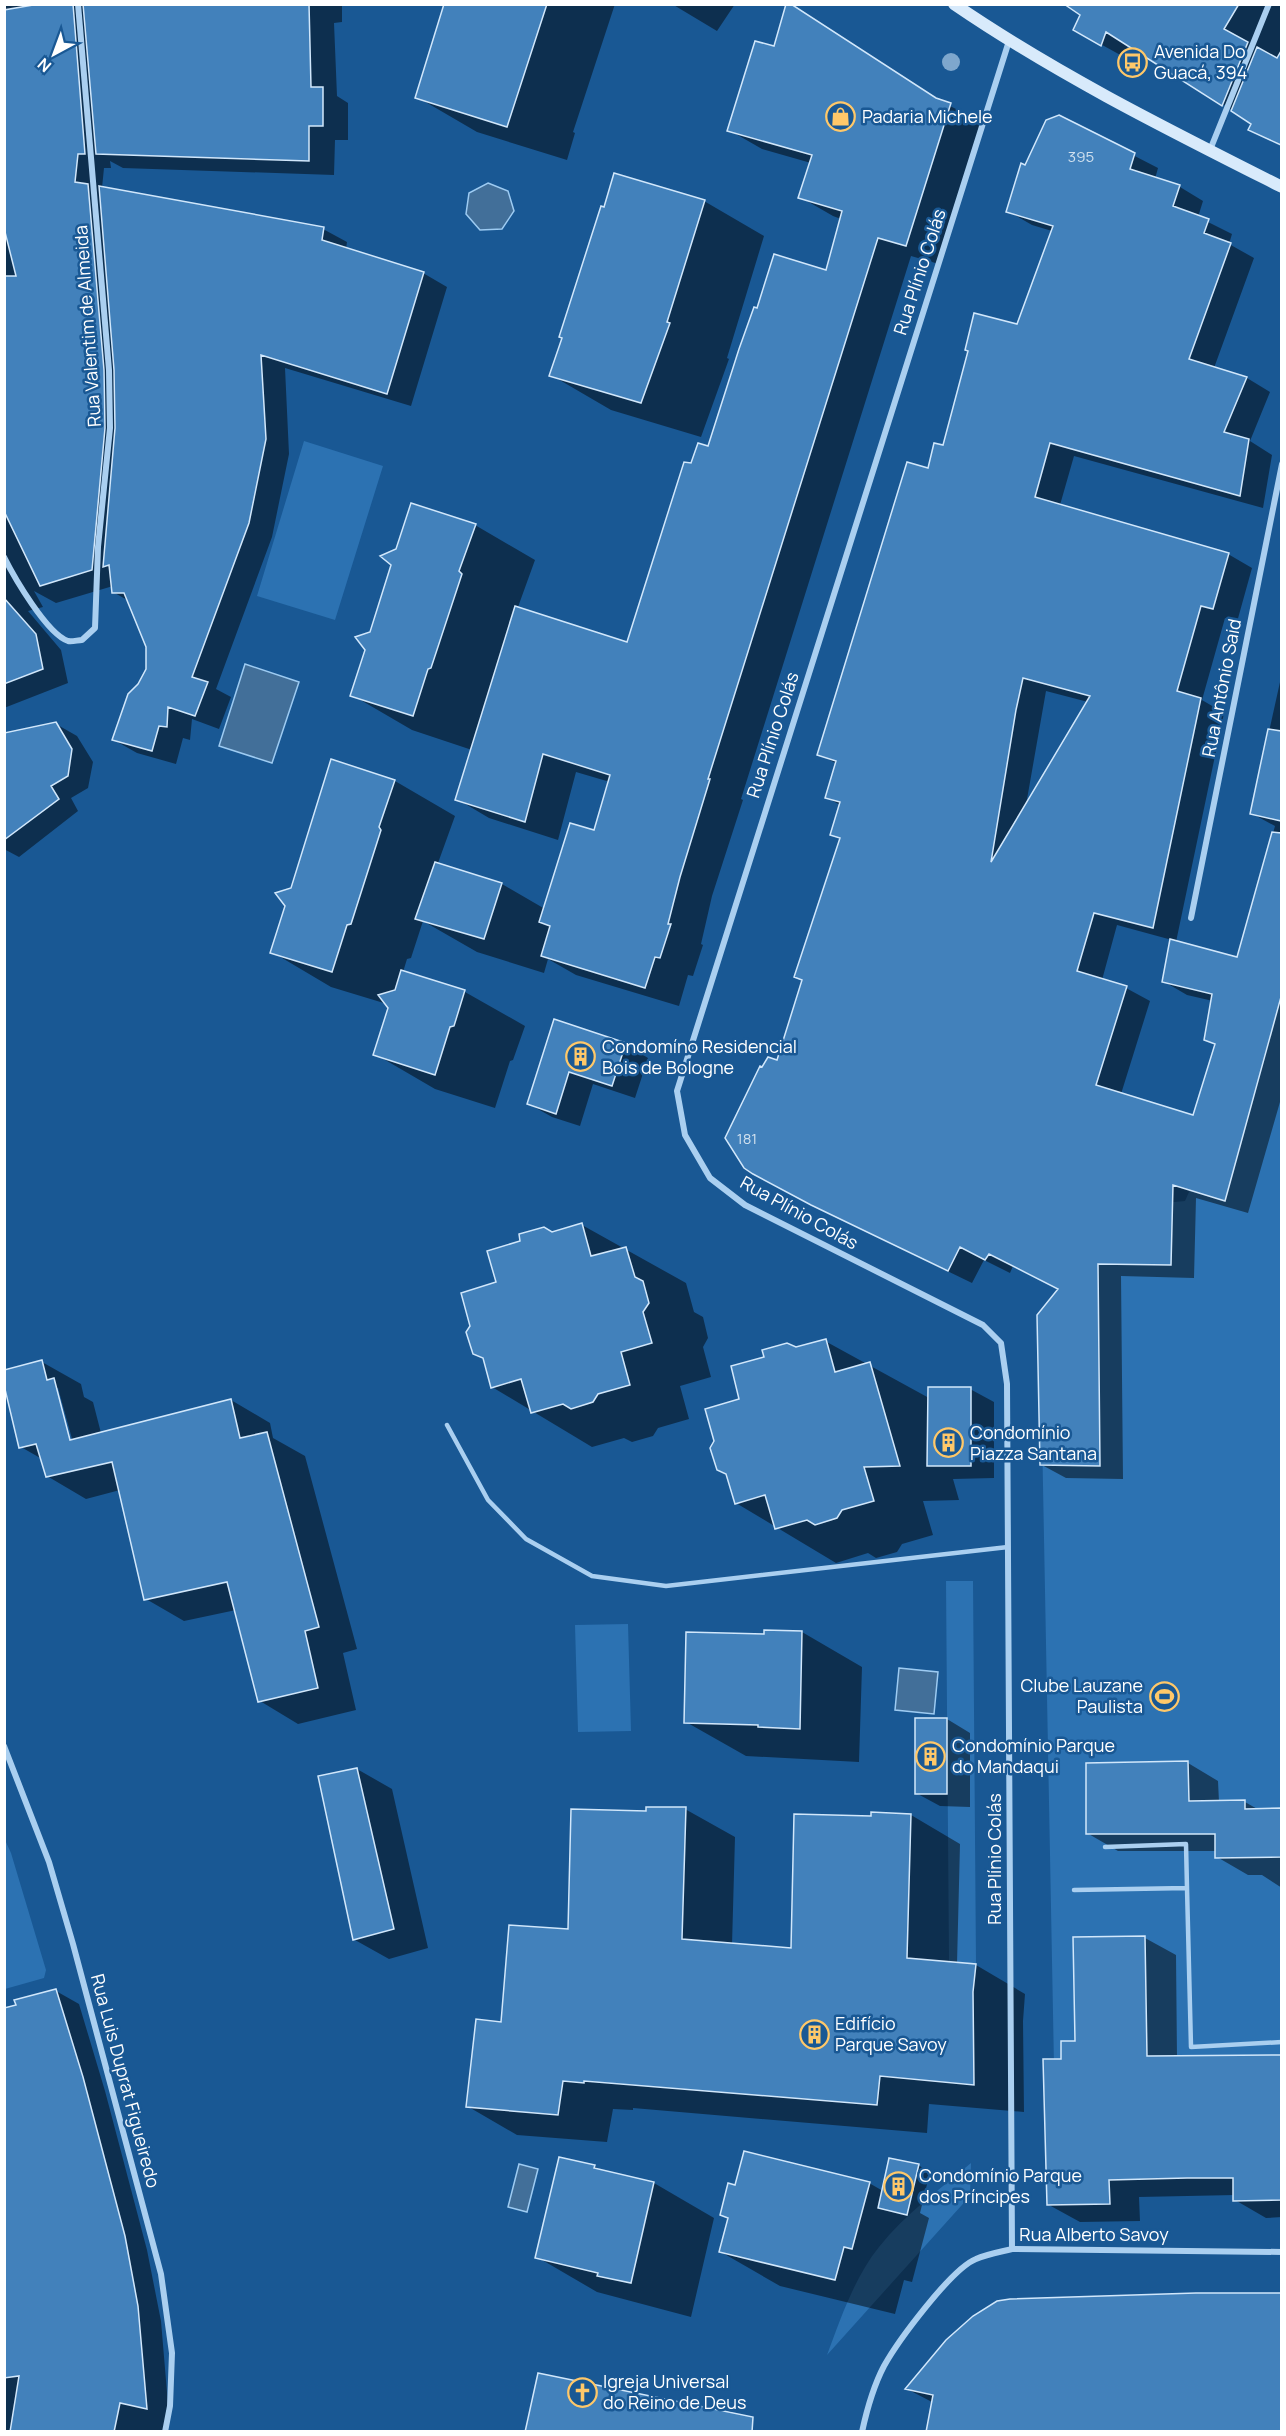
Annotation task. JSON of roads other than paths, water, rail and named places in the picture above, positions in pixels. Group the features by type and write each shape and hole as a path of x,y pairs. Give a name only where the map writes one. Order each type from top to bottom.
{"street":[{"name":"Rua Valentim de Almeida","path":"4,557 11,572 50,627 68,641 82,640 96,628 98,547 110,428 109,370 78,4"},
{"path":"1210,151 1269,4"},
{"path":"955,5 1009,42 1121,106 1281,187"},
{"name":"Rua Plínio Colás","path":"1009,42 677,1091 685,1135 710,1178 745,1205 983,1325 1000,1343 1007,1384 1012,2249"},
{"name":"Rua Antônio Said","path":"1191,918 1281,464"},
{"name":"Rua Luis Duprat Figueiredo","path":"4,1746 52,1872 161,2274 172,2353 170,2406 165,2432"},
{"name":"Rua Alberto Savoy","path":"862,2432 868,2404 884,2366 945,2284 974,2259 1012,2249 1281,2252"}],"lane":[{"path":"447,1425 488,1500 526,1539 592,1576 666,1586 1008,1547"},
{"path":"1105,1847 1186,1844 1191,2047 1281,2042"},
{"path":"1074,1890 1187,1888"}],"place":[{"name":"Avenida Do Guacá, 394","path":"1133,62"},
{"name":"Padaria Michele","path":"841,117"},
{"name":"Condomíno Residencial Bois de Bologne","path":"581,1057"},
{"name":"Condomínio Piazza Santana","path":"949,1443"},
{"name":"Clube Lauzane Paulista","path":"1164,1696"},
{"name":"Condomínio Parque do Mandaqui","path":"931,1756"},
{"name":"Edifício Parque Savoy","path":"814,2034"},
{"name":"Condomínio Parque dos Príncipes","path":"898,2186"},
{"name":"Igreja Universal do Reino de Deus","path":"582,2392"}]}
